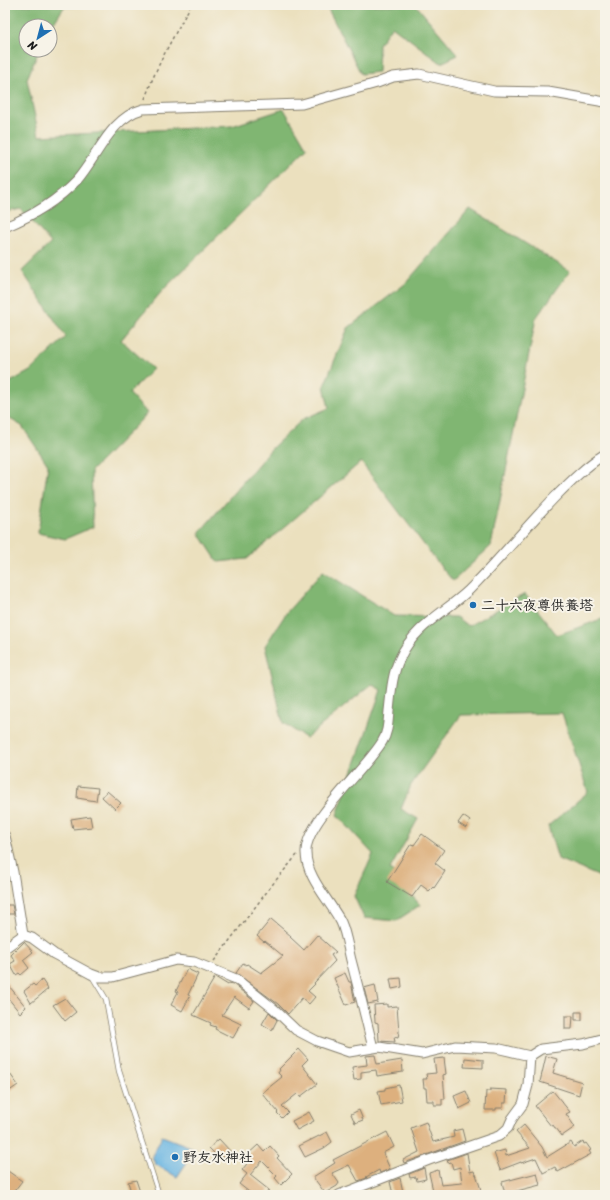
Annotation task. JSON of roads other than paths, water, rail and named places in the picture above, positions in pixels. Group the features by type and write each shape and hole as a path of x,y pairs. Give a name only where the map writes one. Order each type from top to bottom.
{"street":[{"path":"5,227 44,208 64,192 79,176 114,128 131,114 143,109 302,104 377,83 393,77 419,74 494,91 548,92 605,102"},
{"path":"374,1048 343,926 318,887 308,867 306,852 309,837 331,805 374,754 385,737 391,694 398,663 405,648 415,635 431,620 467,592 537,515 568,484 588,466 605,454"},
{"path":"5,836 13,872 23,935"},
{"path":"5,948 23,935"},
{"path":"23,935 32,938 54,954 99,977 113,978 176,960 194,962 236,979 274,1009 296,1030 349,1052 379,1047 422,1054 456,1046 496,1048 530,1056 541,1049 583,1044 605,1038"},
{"path":"339,1195 429,1160 500,1136 508,1128 512,1119 523,1104 528,1085 530,1056"}],"lane":[{"path":"91,974 106,999 119,1071 159,1195"}],"water":[{"path":"162,1136 196,1149 177,1177 155,1164 152,1156"}],"place":[{"name":"二十六夜尊供養塔","path":"473,605"},
{"name":"野友水神社","path":"175,1157"}]}
